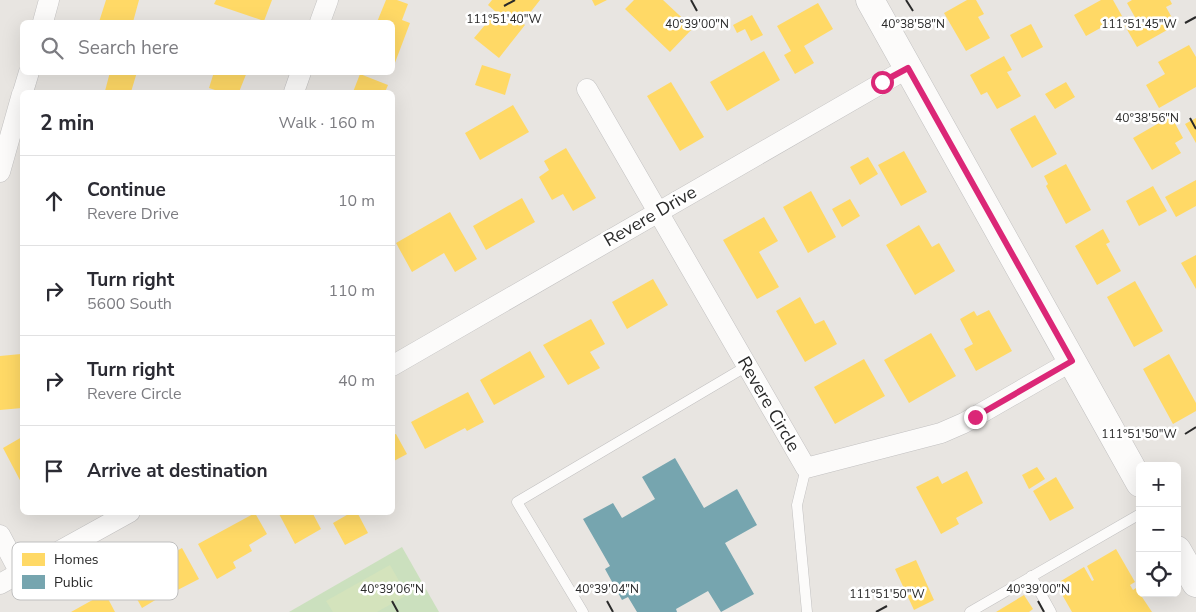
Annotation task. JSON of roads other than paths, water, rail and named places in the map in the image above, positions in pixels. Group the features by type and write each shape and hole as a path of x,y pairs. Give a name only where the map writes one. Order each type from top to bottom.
{"main road":[{"path":"870,0 1136,475"},
{"path":"1178,552 1196,583"}],"street":[{"path":"44,20 50,0"},
{"path":"321,20 328,0"},
{"name":"Revere Drive","path":"395,364 908,68"},
{"path":"24,90 28,75"},
{"path":"295,90 300,75"},
{"name":"Revere Circle","path":"587,89 806,468 942,433 964,423 1072,361"},
{"path":"0,172 20,103"},
{"path":"76,542 125,515"},
{"path":"0,535 12,558"},
{"path":"0,584 12,577"}],"lane":[{"path":"583,612 518,502 747,366"},
{"path":"806,468 797,505 807,612"},
{"path":"970,612 1136,516"},
{"path":"1031,576 1051,612"}]}
